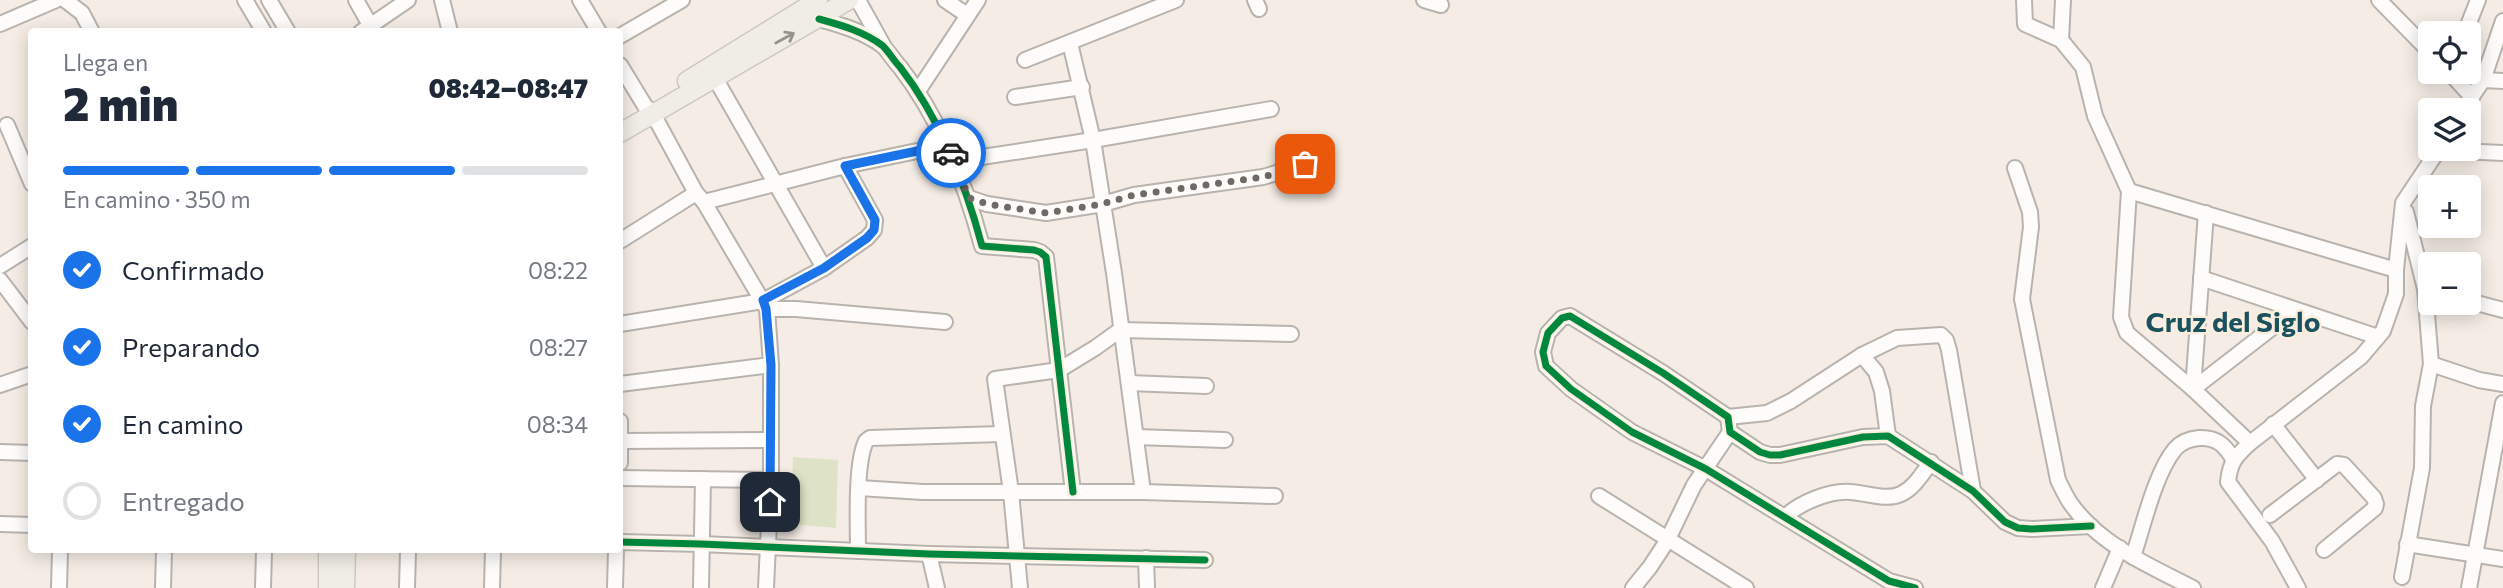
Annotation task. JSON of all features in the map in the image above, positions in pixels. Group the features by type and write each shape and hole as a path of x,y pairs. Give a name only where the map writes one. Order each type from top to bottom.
{"main road":[{"path":"623,131 649,109 818,0"},
{"path":"623,120 715,78 849,0"},
{"path":"328,553 328,588"},
{"path":"345,588 346,553"}],"street":[{"path":"0,24 56,0"},
{"path":"65,0 82,13 90,28"},
{"path":"245,0 262,28"},
{"path":"269,0 286,28"},
{"path":"356,0 369,28"},
{"path":"370,28 408,0"},
{"path":"442,0 449,28"},
{"path":"580,0 597,28"},
{"path":"623,34 681,0"},
{"path":"858,0 883,47 918,91 956,161 982,246 1034,250 1046,257 1073,492"},
{"path":"945,0 967,15"},
{"path":"918,91 978,0"},
{"path":"1025,60 1176,0"},
{"path":"1424,0 1441,5"},
{"path":"2024,0 2025,24 2061,40 2083,67 2095,116 2129,191 2121,317 2123,326 2127,333 2193,389 2250,443"},
{"path":"2061,40 2063,0"},
{"path":"2379,0 2418,39"},
{"path":"2471,21 2479,0"},
{"path":"819,19 846,26 883,47"},
{"path":"2460,84 2472,97 2483,80 2503,21"},
{"path":"1070,43 1093,140 1143,492"},
{"path":"623,70 765,305 771,365 771,480 766,588"},
{"path":"715,78 824,268"},
{"path":"2483,80 2503,80"},
{"path":"1015,97 1082,87"},
{"path":"956,161 1271,109"},
{"path":"7,125 28,175"},
{"path":"623,239 700,197 946,145"},
{"path":"2481,152 2503,153"},
{"path":"969,198 987,204 1046,213 1102,204 1134,195 1263,177 1326,158"},
{"path":"2298,588 2272,541 2228,482 2233,459 2273,424 2361,356 2383,331 2396,294 2403,203 2431,161"},
{"path":"765,305 867,238 876,224 845,166"},
{"path":"2015,168 2030,212 2031,226 2022,299 2058,480 2071,504 2091,526 2127,553 2193,588"},
{"path":"2129,191 2396,270"},
{"path":"2403,203 2418,255"},
{"path":"2193,389 2206,213"},
{"path":"0,266 28,248"},
{"path":"2201,278 2378,338"},
{"path":"0,280 28,317"},
{"path":"2481,304 2503,310"},
{"path":"623,324 765,305 945,322"},
{"path":"2193,389 2295,310"},
{"path":"2402,577 2422,468 2423,406 2431,364 2429,315"},
{"path":"1914,588 1888,585 1706,469 1632,432 1571,389 1546,366 1543,352 1548,333 1562,318 1570,316 1728,417 1767,413 1791,401 1861,355 1897,338 1941,335 1946,340 1973,491"},
{"path":"1020,588 1011,492 995,379 1059,370 1120,330 1291,334"},
{"path":"1861,355 1876,372 1882,391 1888,436"},
{"path":"2431,364 2479,380 2503,384"},
{"path":"623,384 771,365"},
{"path":"0,385 28,375"},
{"path":"1129,383 1206,386"},
{"path":"2469,588 2503,404"},
{"path":"1633,588 1667,541 1693,485 1730,432 1728,417"},
{"path":"2273,424 2316,480"},
{"path":"1730,432 1760,452 1770,455 1863,437 1888,436 1973,491 1995,516 2018,528 2091,526"},
{"path":"858,551 859,488 864,444 870,438 1001,434"},
{"path":"1136,437 1225,440"},
{"path":"2104,588 2127,553 2163,469 2175,448 2188,439 2216,440 2225,446 2233,459"},
{"path":"623,441 771,440"},
{"path":"0,452 28,453"},
{"path":"1785,517 1802,503 1847,491 1884,497 1899,495 1913,486 1931,462"},
{"path":"2270,515 2341,463 2374,498 2376,504 2375,508 2323,550"},
{"path":"623,478 771,480"},
{"path":"701,588 703,479"},
{"path":"859,488 923,492 1143,492 1275,496"},
{"path":"1599,496 1730,582 1746,588"},
{"path":"0,524 28,525"},
{"path":"623,542 929,554 1205,560"},
{"path":"2407,544 2503,559"},
{"path":"59,588 60,553"},
{"path":"163,588 164,553"},
{"path":"263,588 264,553"},
{"path":"407,588 408,553"},
{"path":"492,588 493,553"},
{"path":"615,588 616,553"},
{"path":"929,554 937,588"},
{"path":"1146,558 1147,588"}],"green space":[{"path":"793,457 838,460 836,528 791,524"}],"cycle path":[{"path":"819,19 844,26 876,41 883,46 915,87 950,152 968,198 982,246 1034,250 1046,257 1073,492"},
{"path":"1915,588 1889,581 1706,469 1632,432 1571,389 1546,366 1543,352 1548,333 1562,318 1570,316 1728,417 1730,432 1760,452 1780,455 1863,437 1888,436 1973,491 2005,522 2018,528 2091,526"},
{"path":"623,542 929,554 1205,560"}],"way so far":[{"path":"951,153 969,198 987,204 1046,213 1102,204 1134,195 1263,177 1305,164"}],"district":[{"name":"Cruz del Siglo","path":"2233,321"}],"route":[{"path":"770,502 771,365 763,300 824,268 871,234 875,220 845,166 946,145 951,153"}]}
